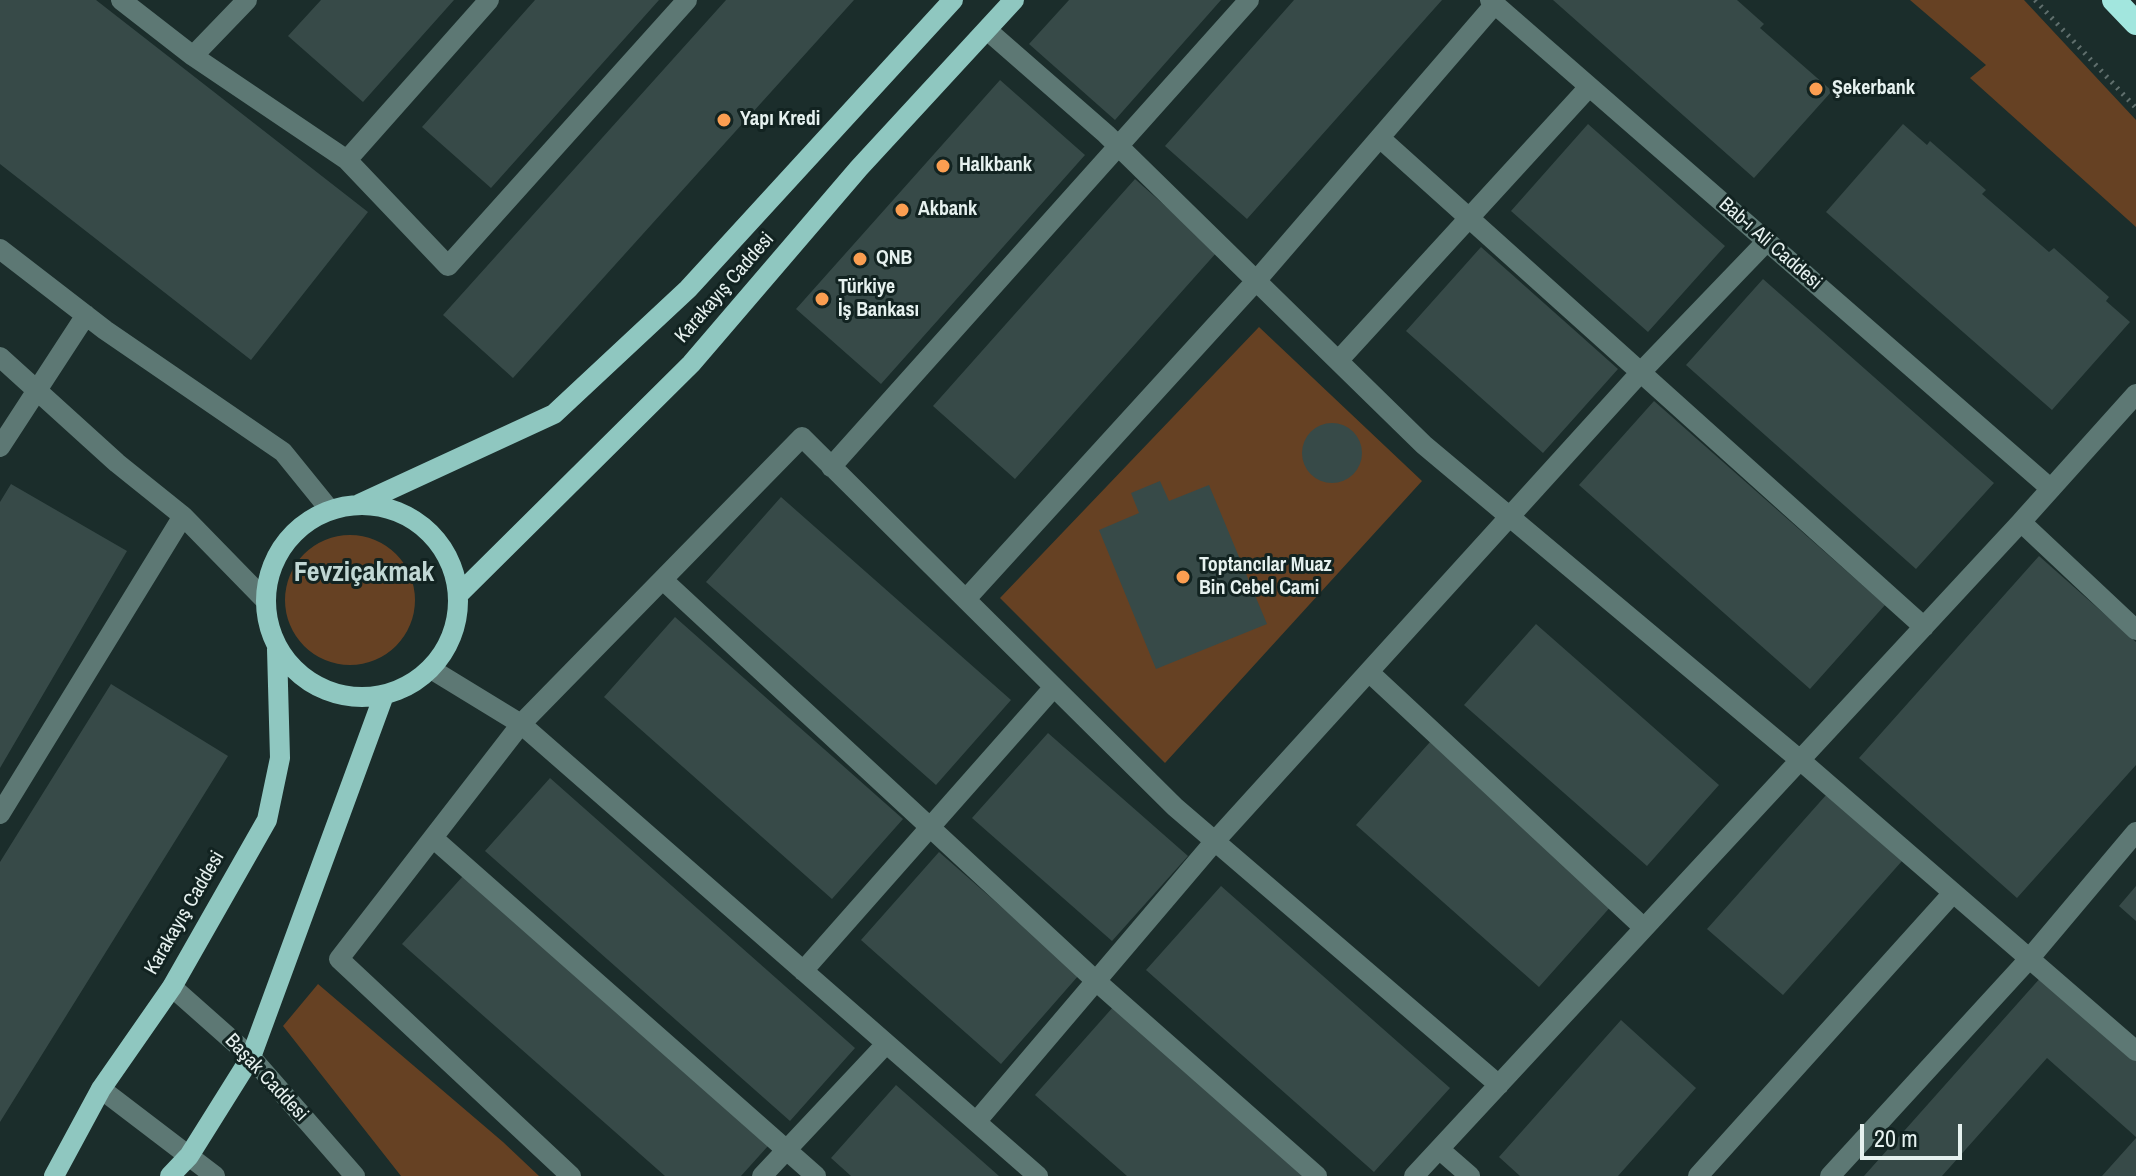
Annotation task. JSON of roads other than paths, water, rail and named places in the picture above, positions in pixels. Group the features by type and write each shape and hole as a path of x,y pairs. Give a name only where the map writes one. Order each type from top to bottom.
{"highway":[{"path":"2114,0 2136,23"}],"main road":[{"name":"Karakayış Caddesi","path":"359,504 554,414 688,289 953,0"},
{"name":"Karakayış Caddesi","path":"459,594 691,364 859,168 1014,0"},
{"path":"359,504 389,508 415,520 437,540 452,565 459,594 452,634 431,669 409,685 384,695 351,698 320,689 293,670 277,649 267,625 264,599 269,570 283,544 304,523 330,510 359,504"},
{"name":"Karakayış Caddesi","path":"54,1176 101,1089 172,987 267,820 280,758 277,649"},
{"path":"170,1176 189,1156 251,1057 384,695"}],"street":[{"path":"121,0 193,56 347,160 448,266 687,0"},
{"path":"193,56 247,0"},
{"path":"347,160 489,0"},
{"path":"831,467 1249,0"},
{"path":"966,599 1256,281 1492,2"},
{"name":"Bab-ı Ali Caddesi","path":"1492,2 2050,488"},
{"path":"987,30 1118,145 1424,445 1800,760 2136,1051"},
{"path":"1338,361 1589,87"},
{"path":"1380,138 1467,220 1924,627"},
{"path":"976,1122 1215,841 1640,373 1767,241"},
{"path":"0,249 86,315 283,452 330,510"},
{"path":"0,447 86,315"},
{"path":"0,357 183,516 264,599"},
{"path":"1414,1176 2136,394"},
{"path":"571,1176 339,959 521,724 802,437 1175,807 1499,1085"},
{"path":"0,814 183,516"},
{"path":"2021,522 2136,630"},
{"path":"663,580 1096,981 1317,1176"},
{"path":"431,669 521,724 1038,1176"},
{"path":"1370,673 1644,928"},
{"path":"803,971 1054,687"},
{"path":"1830,1176 2029,959 2136,832"},
{"path":"433,838 816,1176"},
{"path":"1698,1176 1953,893"},
{"name":"Başak Caddesi","path":"172,987 251,1057 355,1176"},
{"path":"762,1176 886,1044"},
{"path":"101,1089 215,1176"},
{"path":"1439,1149 1470,1176"}],"place":[{"name":"Şekerbank","path":"1816,89"},
{"name":"Yapı Kredi","path":"724,120"},
{"name":"Halkbank","path":"943,166"},
{"name":"Akbank","path":"902,210"},
{"name":"QNB","path":"860,259"},
{"name":"Türkiye İş Bankası","path":"822,299"},
{"name":"Toptancılar Muaz Bin Cebel Cami","path":"1183,577"}],"district":[{"name":"Fevziçakmak","path":"364,573"}]}
